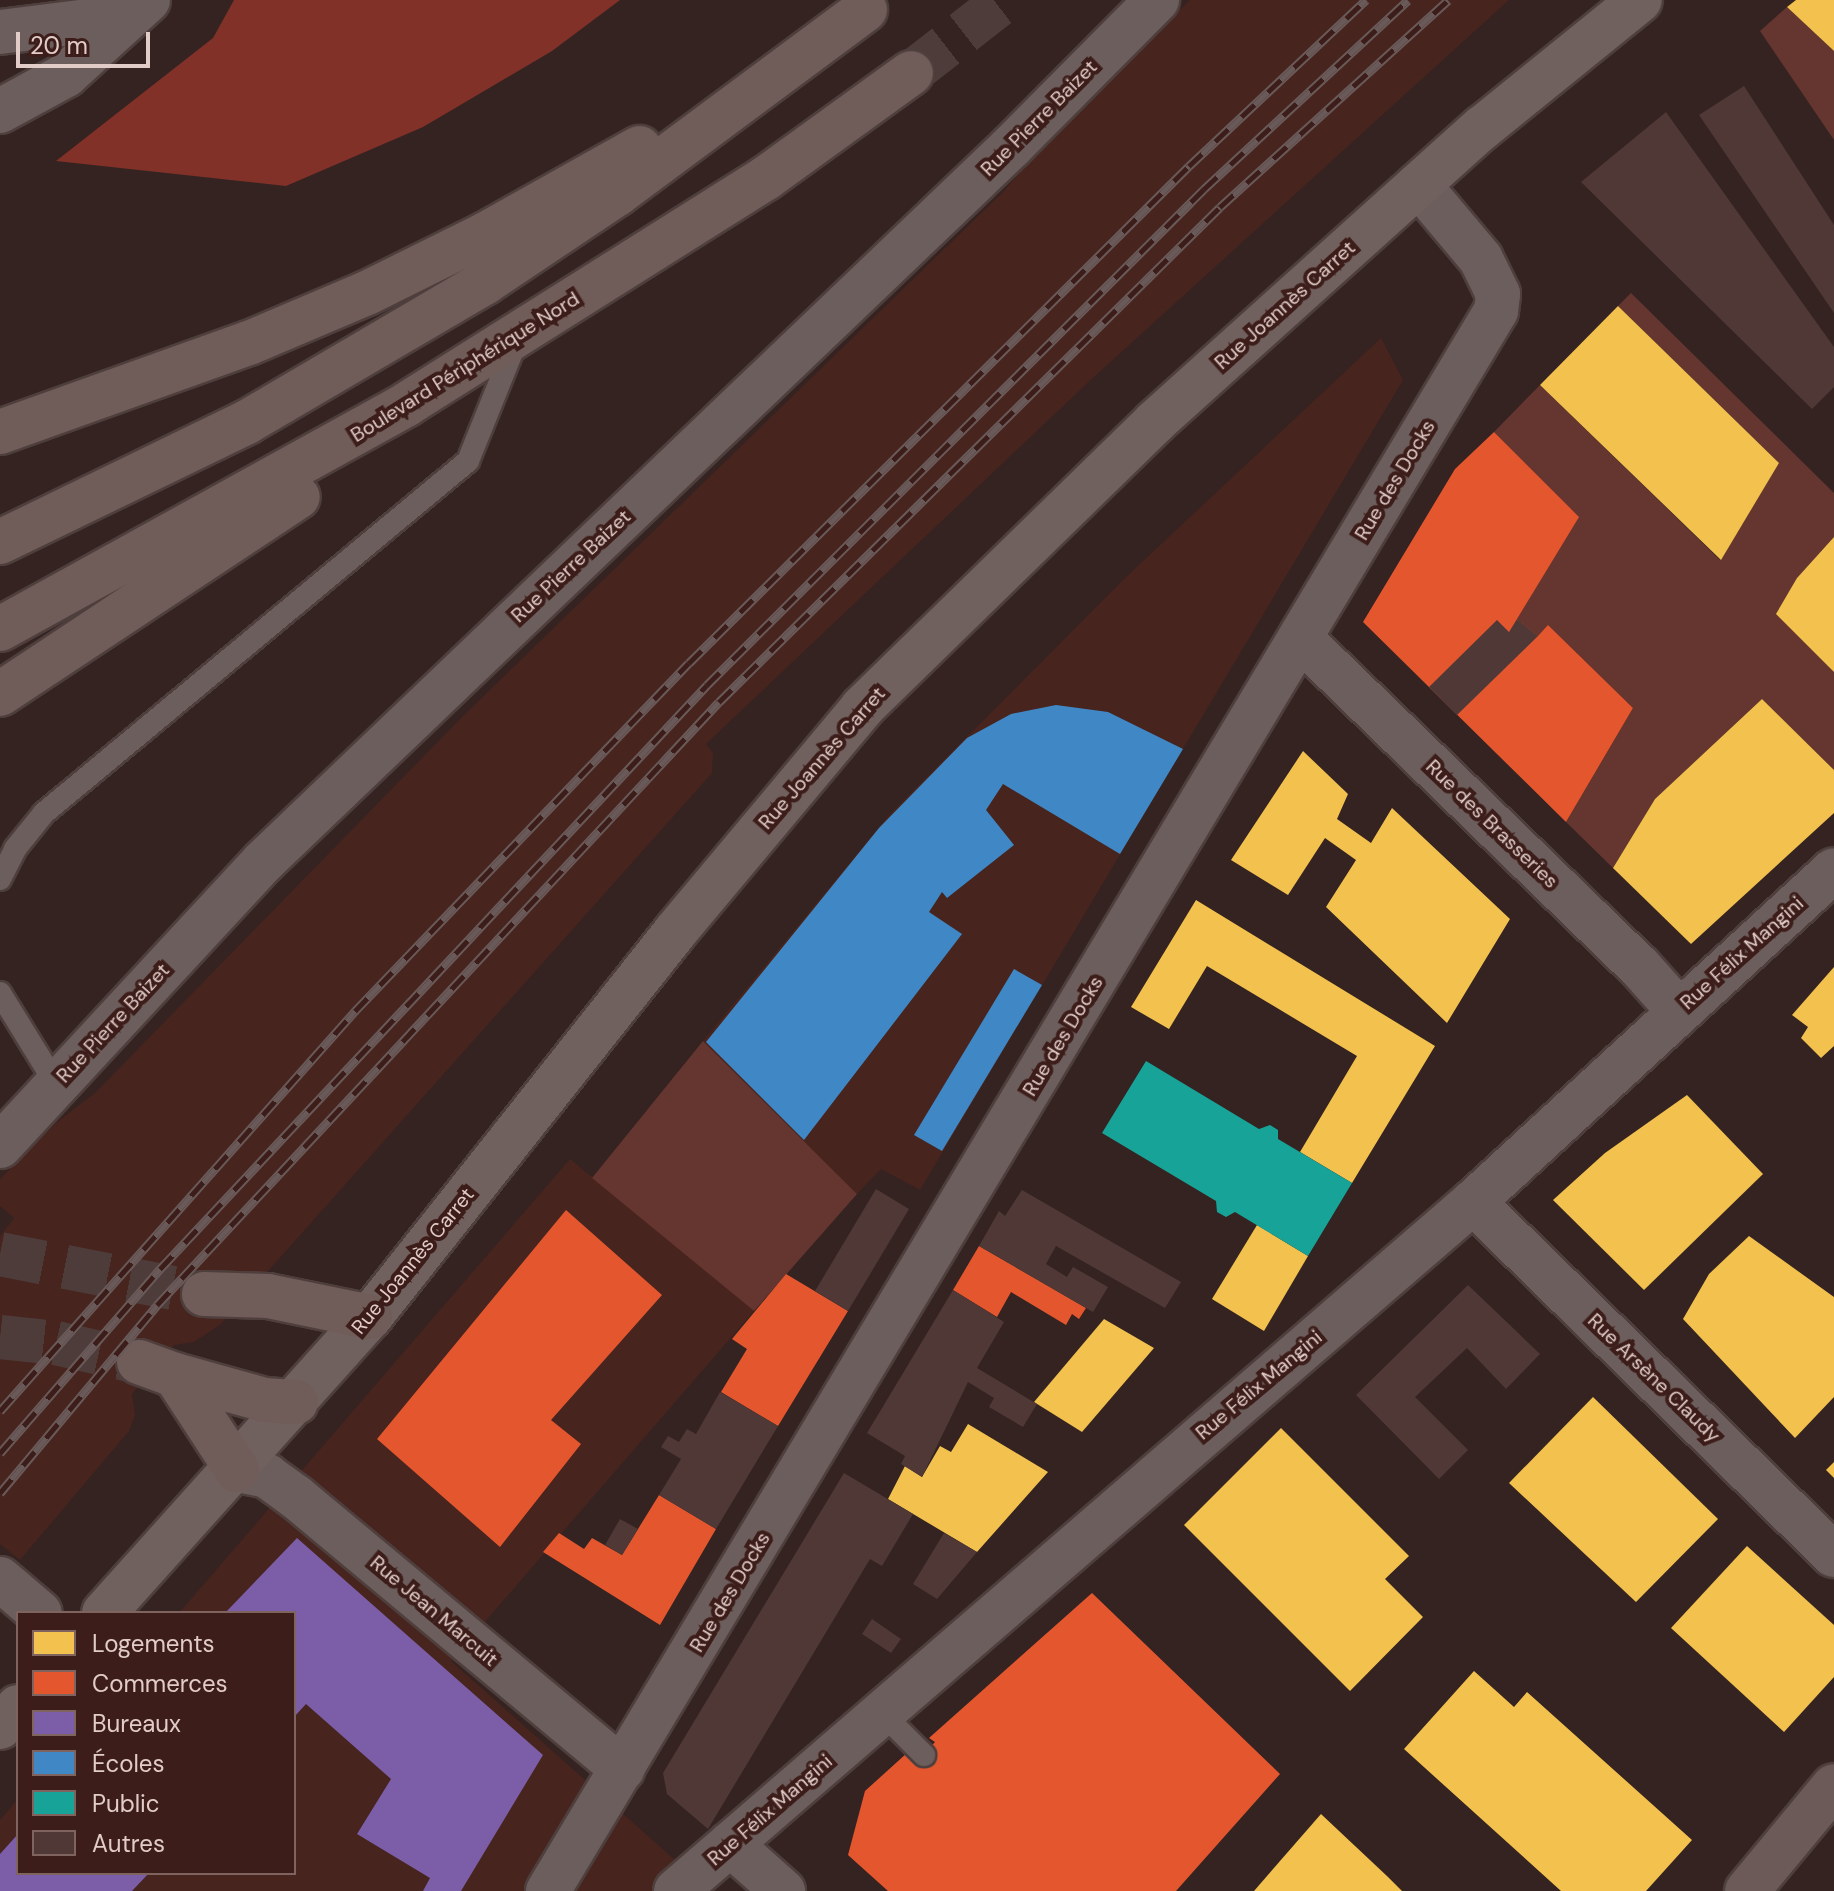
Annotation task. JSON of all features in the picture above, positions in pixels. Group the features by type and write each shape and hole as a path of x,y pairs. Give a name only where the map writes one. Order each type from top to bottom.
{"highway":[{"path":"0,542 234,429 412,327 558,235 865,10"},
{"path":"0,432 249,343 367,293 486,234 808,52"},
{"name":"Boulevard Périphérique Nord","path":"0,629 302,467 766,178 911,73"},
{"path":"0,694 512,352 623,269"},
{"path":"204,1294 268,1296 370,1317"},
{"path":"237,1470 157,1368 265,1400 296,1402"}],"main road":[{"path":"1747,1891 1834,1786"}],"street":[{"name":"Rue Pierre Baizet","path":"0,1146 263,862 1012,146 1157,0"},
{"name":"Rue Joannès Carret","path":"106,1611 237,1470 370,1317 675,932 862,708 1155,422 1419,185 1640,0"},
{"path":"0,32 139,8"},
{"path":"0,111 66,75 139,8"},
{"name":"Rue des Docks","path":"548,1891 1496,311 1498,294 1481,259 1419,185"},
{"name":"Rue des Brasseries","path":"1301,639 1639,966 1679,1011"},
{"name":"Rue Félix Mangini","path":"676,1891 1473,1202 1834,870"},
{"name":"Rue Arsène Claudy","path":"1473,1202 1834,1555"},
{"name":"Rue Jean Marcuit","path":"237,1470 267,1476 296,1497 623,1769"},
{"path":"0,1579 38,1611"},
{"path":"0,1727 16,1709"},
{"path":"730,1844 783,1891"}],"lane":[{"path":"0,879 15,849 44,813 468,461 512,352"},
{"path":"0,993 56,1084"},
{"path":"881,1712 924,1755"}],"shaded area":[{"path":"234,0 620,0 552,51 423,127 286,186 56,161 213,38"},
{"path":"1190,0 1509,0 1095,376 706,744 713,753 712,773 220,1325 194,1342 174,1345 132,1394 135,1415 129,1431 20,1560 0,1544 0,1236 14,1218 0,1206 0,1179 56,1123 95,1093 462,717 1004,191 1045,142"},
{"path":"1787,7 1834,51 1834,140 1760,31"},
{"path":"1631,293 1834,493 1834,537 1797,578 1834,672 1834,770 1762,699 1655,799 1613,868 1566,822 1633,708 1549,626 1538,636 1517,619 1578,517 1494,432 1540,385 1720,560 1779,463 1618,306"},
{"path":"1381,338 1403,380 920,1190 881,1169 857,1194 703,1041 889,815 1125,578"},
{"path":"703,1041 857,1194 754,1311 592,1178"},
{"path":"570,1159 754,1311 451,1661 710,1891 0,1891 0,1820 16,1801 16,1875 296,1875 296,1611 181,1611"}],"building: Logements":[{"path":"1796,0 1834,0 1834,51 1787,7"},
{"path":"1618,306 1779,463 1721,560 1540,385"},
{"path":"1834,537 1834,672 1776,614 1797,578"},
{"path":"1762,699 1834,770 1834,813 1691,944 1613,868 1655,799"},
{"path":"1303,751 1348,794 1337,819 1371,843 1392,808 1510,919 1447,1023 1326,907 1356,860 1325,838 1288,895 1231,860"},
{"path":"1196,900 1435,1046 1352,1183 1300,1152 1357,1056 1207,966 1169,1029 1131,1007"},
{"path":"1834,967 1834,1046 1821,1058 1801,1038 1808,1027 1792,1015"},
{"path":"1687,1095 1763,1174 1644,1290 1553,1200 1605,1153"},
{"path":"1257,1225 1308,1256 1264,1331 1212,1299"},
{"path":"1749,1236 1834,1297 1834,1397 1795,1438 1683,1319 1709,1274"},
{"path":"1104,1319 1154,1348 1082,1432 1034,1402"},
{"path":"1593,1397 1718,1519 1636,1602 1509,1483"},
{"path":"968,1424 1048,1472 977,1552 888,1499 905,1466 922,1477 940,1446 951,1452"},
{"path":"1281,1428 1409,1556 1385,1579 1423,1617 1350,1691 1184,1525"},
{"path":"1834,1462 1834,1478 1826,1470"},
{"path":"1747,1546 1834,1625 1834,1677 1784,1732 1671,1628"},
{"path":"1474,1671 1514,1707 1527,1692 1692,1840 1646,1891 1561,1891 1404,1749"},
{"path":"1321,1814 1388,1877 1402,1891 1254,1891"}],"building: Commerces":[{"path":"1494,432 1579,517 1517,619 1538,636 1548,625 1633,708 1566,822 1363,622 1455,469"},
{"path":"566,1210 662,1295 551,1420 581,1444 500,1547 377,1439"},
{"path":"979,1246 1086,1308 1079,1319 1072,1314 1066,1325 1011,1292 997,1317 953,1290"},
{"path":"786,1274 848,1311 778,1426 721,1392 747,1349 732,1339"},
{"path":"659,1495 716,1529 660,1625 543,1552 559,1533 584,1549 592,1538 622,1555"},
{"path":"1092,1593 1280,1774 1176,1891 888,1891 848,1855 865,1791 907,1753 917,1762 935,1742 929,1738"}],"building: Bureaux":[{"path":"297,1538 543,1755 461,1891 423,1891 430,1878 357,1834 391,1779 306,1704 296,1715 296,1611 227,1611"},
{"path":"16,1836 16,1875 147,1875 132,1891 0,1891 0,1854"}],"building: Écoles":[{"path":"1056,705 1108,712 1183,749 1120,854 1003,784 986,810 1014,845 947,898 942,892 929,912 962,934 804,1140 706,1042 879,828 967,738 1011,714"},
{"path":"1014,969 1042,985 942,1151 914,1135"}],"building: Public":[{"path":"1146,1061 1259,1129 1270,1125 1278,1130 1278,1139 1352,1183 1308,1256 1235,1212 1226,1217 1217,1212 1216,1201 1102,1133"}],"building: Autres":[{"path":"1744,86 1834,225 1834,313 1699,115"},
{"path":"1666,112 1834,347 1834,387 1812,409 1581,182"},
{"path":"1517,619 1538,636 1457,715 1429,687 1497,620 1509,632"},
{"path":"876,1189 909,1209 848,1311 815,1291"},
{"path":"1022,1190 1181,1282 1165,1308 1056,1246 1046,1264 1067,1277 1073,1267 1108,1287 1093,1312 979,1246 999,1211 1005,1216"},
{"path":"1468,1285 1540,1354 1506,1389 1467,1348 1415,1397 1468,1450 1439,1479 1356,1395"},
{"path":"953,1290 1004,1322 977,1368 1037,1404 1023,1427 989,1407 994,1398 968,1382 922,1477 901,1464 905,1456 867,1433"},
{"path":"720,1392 778,1426 716,1529 659,1495 681,1459 661,1447 668,1436 679,1442 687,1429 696,1434"},
{"path":"844,1473 913,1514 882,1566 870,1559 708,1829 667,1794 663,1773"},
{"path":"620,1519 638,1529 622,1555 605,1545"},
{"path":"944,1533 977,1552 937,1599 913,1584"},
{"path":"872,1619 901,1639 891,1653 862,1634"}],"tunnel":[{"path":"911,73 1005,0"},
{"path":"0,1254 204,1294"},
{"path":"0,1337 56,1343 139,1362"}],"railway":[{"path":"0,1411 355,1011 689,663 1189,166 1366,0"},
{"path":"0,1453 160,1269 707,685 1204,189 1408,0"},
{"path":"0,1493 157,1305 719,702 1220,207 1448,0"}]}
